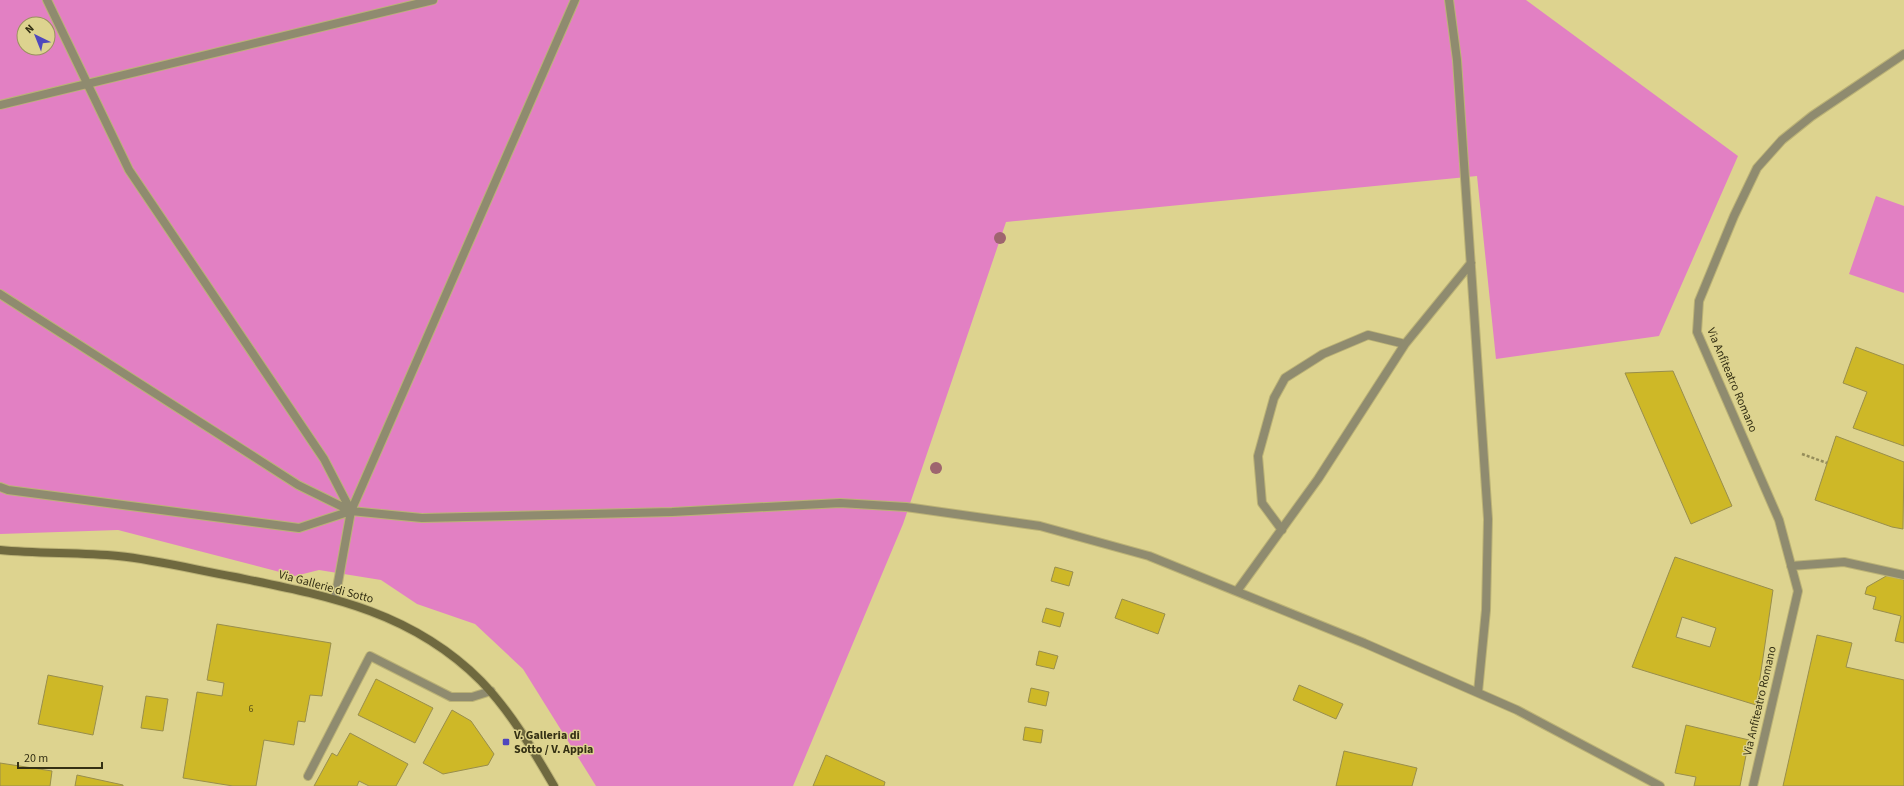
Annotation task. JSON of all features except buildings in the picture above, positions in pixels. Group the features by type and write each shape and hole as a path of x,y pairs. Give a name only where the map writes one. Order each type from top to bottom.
{"main road":[{"name":"Via Gallerie di Sotto","path":"0,550 118,556 159,562 335,599 380,614 425,636 460,662 491,691 511,717 554,786"}],"street":[{"path":"47,0 129,170 324,458 351,511"},
{"path":"0,105 87,82 434,0"},
{"path":"335,599 351,511 575,0"},
{"path":"1449,0 1457,60 1488,519 1486,610 1478,692"},
{"name":"Via Anfiteatro Romano","path":"1753,786 1798,591 1779,520 1697,332 1699,301 1734,216 1757,168 1782,140 1812,116 1904,54"},
{"path":"1237,591 1318,479 1405,344 1471,263"},
{"path":"0,294 298,485 351,511 422,518 672,512 840,503 906,507 1040,526 1149,556 1237,591 1478,692 1517,710 1660,786"},
{"path":"1282,530 1262,503 1258,456 1274,398 1285,378 1323,354 1368,335 1405,344"},
{"path":"0,487 15,491 299,528 351,511"},
{"path":"1791,566 1844,562 1904,575"},
{"path":"308,776 370,656 451,697 472,697 491,691"}],"path":[{"path":"1802,454 1827,463"}],"shaded area":[{"path":"0,0 1526,0 1738,156 1659,336 1496,359 1477,176 1006,222 903,524 793,786 596,786 523,669 475,624 417,604 381,580 319,570 295,576 118,530 0,534"},
{"path":"1876,196 1904,206 1904,293 1849,274"}],"place":[{"name":"V. Galleria di Sotto / V. Appia","path":"506,742"}]}
